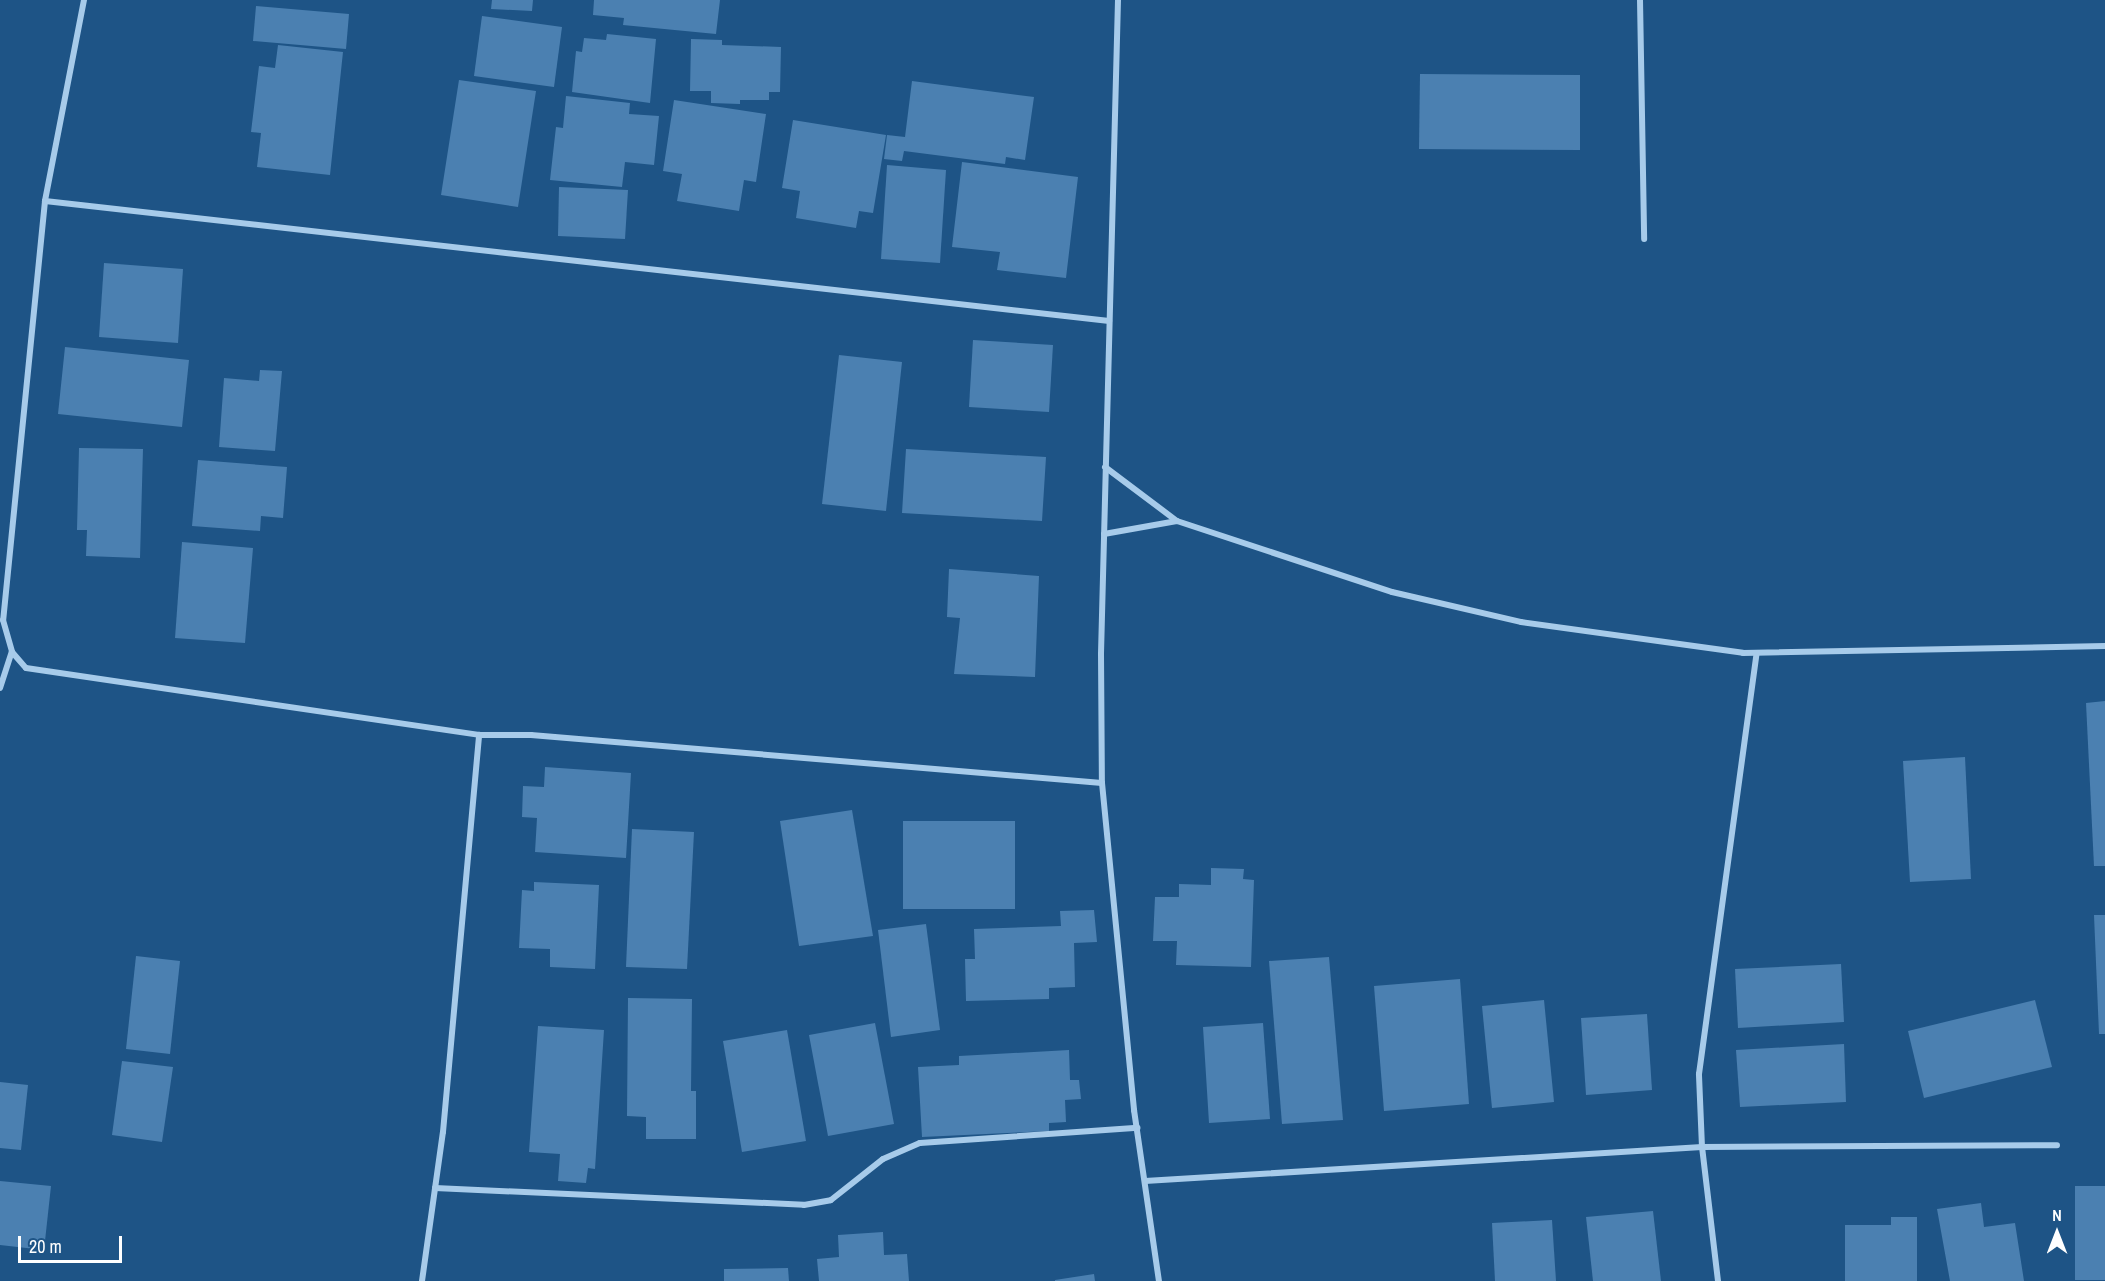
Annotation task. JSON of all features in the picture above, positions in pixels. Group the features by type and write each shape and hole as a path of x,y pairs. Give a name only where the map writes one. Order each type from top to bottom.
{"street":[{"path":"84,0 45,201 3,620 12,652 26,668 479,735 531,735 1102,783"},
{"path":"1118,0 1105,467 1102,783 1137,1128 1159,1281"},
{"path":"1640,0 1644,239"},
{"path":"45,201 1109,321"},
{"path":"1105,467 1177,520 1425,600 1521,622 1757,653 2105,646"},
{"path":"1104,534 1177,520"},
{"path":"0,688 12,652"},
{"path":"1718,1281 1702,1147 1699,1074 1757,653"},
{"path":"422,1281 435,1188 478,771 479,735"},
{"path":"435,1188 804,1205 831,1200 883,1159 920,1143 1137,1128"},
{"path":"1145,1181 1702,1147 2057,1145"}],"building":[{"path":"492,0 533,0 532,11 491,9"},
{"path":"594,0 720,0 716,34 623,25 624,18 593,15"},
{"path":"256,6 349,14 346,49 253,41"},
{"path":"482,16 562,27 554,87 474,76"},
{"path":"607,34 656,39 650,103 572,92 576,51 582,52 584,38 606,40"},
{"path":"691,39 722,40 722,45 781,47 780,92 769,92 769,100 740,100 740,104 711,103 711,91 690,91"},
{"path":"278,45 343,52 330,175 257,167 261,133 251,132 259,66 275,68"},
{"path":"1420,74 1580,75 1580,150 1419,149"},
{"path":"459,80 536,91 518,207 441,195"},
{"path":"912,81 1034,97 1025,160 1006,157 1005,164 904,151 902,161 884,159 887,135 905,137"},
{"path":"566,96 630,103 629,114 659,116 654,165 625,162 622,187 550,180 556,127 563,128"},
{"path":"674,100 766,114 756,182 744,180 739,211 677,201 682,174 663,171"},
{"path":"793,120 886,135 873,213 859,211 856,228 796,218 800,191 782,188"},
{"path":"962,162 1078,177 1066,278 997,270 1000,252 952,247"},
{"path":"887,165 946,170 940,263 881,259"},
{"path":"559,187 628,190 625,239 558,236"},
{"path":"104,263 183,269 178,343 99,337"},
{"path":"973,340 1053,345 1049,412 969,407"},
{"path":"65,347 189,360 182,427 58,414"},
{"path":"839,355 902,362 886,511 822,504"},
{"path":"260,370 282,371 275,451 219,447 224,378 259,381"},
{"path":"79,448 143,449 140,558 86,556 87,530 77,530"},
{"path":"906,449 1046,457 1042,521 902,513"},
{"path":"198,460 287,467 283,518 261,516 260,531 192,526"},
{"path":"182,542 253,548 245,643 175,638"},
{"path":"949,569 1039,576 1035,677 954,674 960,618 947,617"},
{"path":"2105,701 2105,866 2094,866 2086,703"},
{"path":"1965,757 1971,879 1910,882 1903,761"},
{"path":"545,767 631,773 626,858 535,852 537,818 522,817 523,786 544,787"},
{"path":"852,810 873,936 799,946 780,821"},
{"path":"903,821 1015,821 1015,909 903,909"},
{"path":"632,829 694,832 687,969 626,967"},
{"path":"1211,868 1244,869 1243,879 1254,880 1251,967 1176,965 1177,941 1153,941 1155,897 1179,897 1179,884 1211,885"},
{"path":"534,882 599,885 595,969 550,967 550,949 519,948 522,890 534,891"},
{"path":"1094,910 1097,942 1074,943 1075,987 1049,988 1049,999 966,1001 965,959 975,959 974,929 1061,926 1060,911"},
{"path":"2094,915 2105,915 2105,1034 2099,1034"},
{"path":"926,924 940,1030 891,1037 878,930"},
{"path":"136,956 180,961 170,1054 126,1049"},
{"path":"1329,957 1343,1120 1282,1124 1269,961"},
{"path":"1841,964 1844,1022 1738,1028 1735,969"},
{"path":"1460,979 1469,1104 1384,1111 1374,986"},
{"path":"628,998 692,999 691,1091 696,1091 696,1139 646,1139 646,1117 627,1116"},
{"path":"1544,1000 1554,1102 1492,1108 1482,1006"},
{"path":"2035,1000 2052,1067 1924,1098 1908,1031"},
{"path":"1647,1014 1652,1090 1586,1095 1581,1018"},
{"path":"875,1023 894,1124 828,1136 809,1035"},
{"path":"1263,1023 1270,1119 1209,1123 1203,1027"},
{"path":"538,1026 604,1030 595,1169 588,1168 586,1183 558,1181 560,1154 529,1152"},
{"path":"787,1030 806,1141 742,1152 723,1041"},
{"path":"1844,1044 1846,1102 1740,1107 1736,1050"},
{"path":"1069,1050 1070,1080 1079,1080 1081,1099 1065,1100 1066,1122 1049,1123 1049,1131 922,1137 918,1067 959,1065 959,1056"},
{"path":"122,1061 173,1067 162,1142 112,1135"},
{"path":"0,1082 28,1085 21,1150 0,1148"},
{"path":"0,1181 51,1186 44,1250 0,1245"},
{"path":"2075,1186 2105,1186 2105,1280 2075,1280"},
{"path":"1981,1203 1984,1227 2015,1223 2024,1281 1950,1281 1937,1209"},
{"path":"1653,1211 1661,1281 1593,1281 1586,1217"},
{"path":"1891,1217 1917,1217 1917,1281 1845,1281 1845,1225 1891,1225"},
{"path":"1552,1220 1556,1281 1495,1281 1492,1223"},
{"path":"883,1232 884,1255 907,1254 909,1281 819,1281 817,1259 839,1257 838,1235"},
{"path":"788,1268 789,1281 724,1281 724,1269"},
{"path":"1094,1274 1095,1281 1055,1281 1055,1280"}]}
